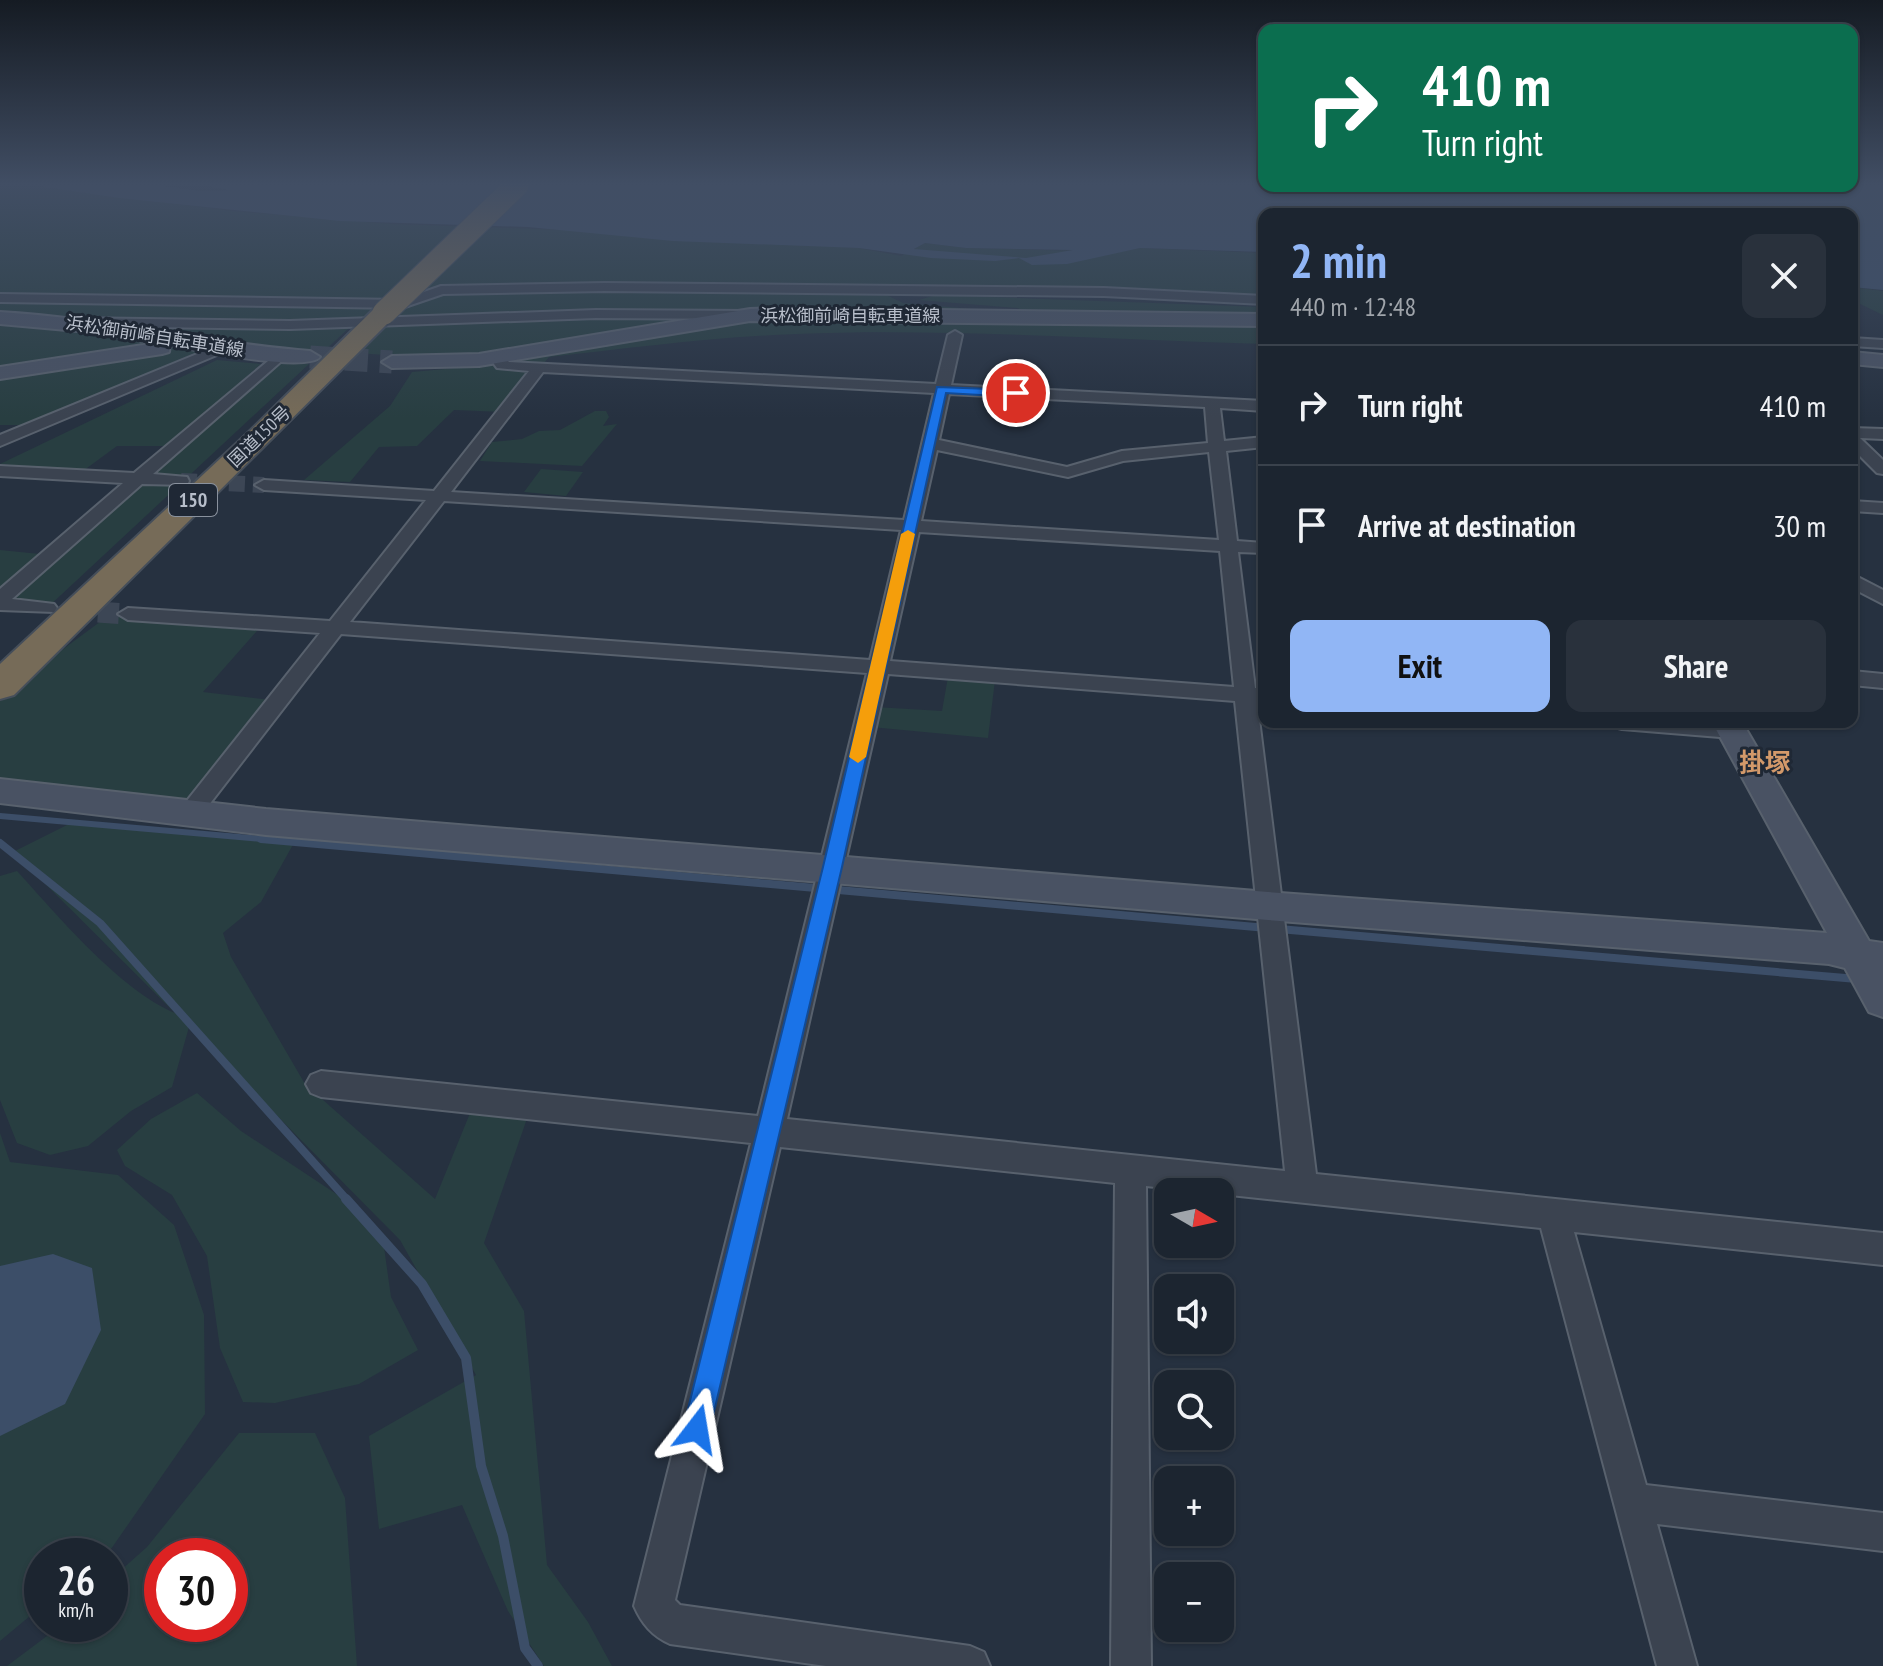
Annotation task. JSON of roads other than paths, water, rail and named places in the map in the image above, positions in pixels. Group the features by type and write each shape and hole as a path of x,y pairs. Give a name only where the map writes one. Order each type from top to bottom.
{"highway":[{"name":"国道150号","path":"0,686 261,436 436,263"}],"street":[{"path":"0,298 402,304 441,290 605,287 1104,292 1258,300"},
{"name":"浜松御前崎自転車道線","path":"392,362 496,357 750,315 886,313 1258,320"},
{"path":"70,322 596,314 750,315"},
{"name":"浜松御前崎自転車道線","path":"0,318 70,322 219,349 310,357"},
{"path":"955,335 833,867 654,1606 670,1624 970,1666"},
{"path":"1858,342 1883,344"},
{"path":"0,373 187,344"},
{"path":"0,441 219,349"},
{"path":"0,602 280,355"},
{"path":"496,357 502,365 539,368 1258,406"},
{"path":"1858,359 1883,361"},
{"path":"190,813 539,368"},
{"path":"1212,404 1228,545 1254,696 1268,906 1302,1188"},
{"path":"1858,433 1883,434"},
{"path":"929,443 1068,472 1122,456 1258,442"},
{"path":"1858,445 1883,469"},
{"path":"0,471 185,477"},
{"path":"267,481 911,521 1258,548"},
{"path":"1858,506 1883,508"},
{"path":"1858,583 1883,598"},
{"path":"0,602 47,608"},
{"path":"128,614 1254,696"},
{"path":"1858,679 1883,681"},
{"path":"1730,728 1871,958 1883,1000"},
{"path":"0,791 190,813 1268,906 1829,949 1871,958"},
{"path":"321,1084 1883,1249"},
{"path":"1130,1170 1131,1666"},
{"path":"1554,1216 1677,1666"},
{"path":"1632,1502 1883,1532"}],"water":[{"path":"1028,263 1073,263 1067,264"},
{"path":"1858,263 1883,263 1883,290 1858,288"},
{"path":"53,1254 92,1268 101,1330 65,1404 0,1436 0,1266"}],"waterway":[{"path":"0,816 284,841"},
{"path":"261,839 1267,928"},
{"path":"0,843 100,923 348,1201"},
{"path":"1279,929 1857,979"},
{"path":"346,1199 422,1284 466,1358 481,1466 503,1536 525,1648 538,1666"}],"tunnel":[{"path":"310,357 392,362"},
{"path":"181,481 264,485"},
{"path":"66,610 128,614"}],"district":[{"name":"掛塚","path":"1765,762"}]}
